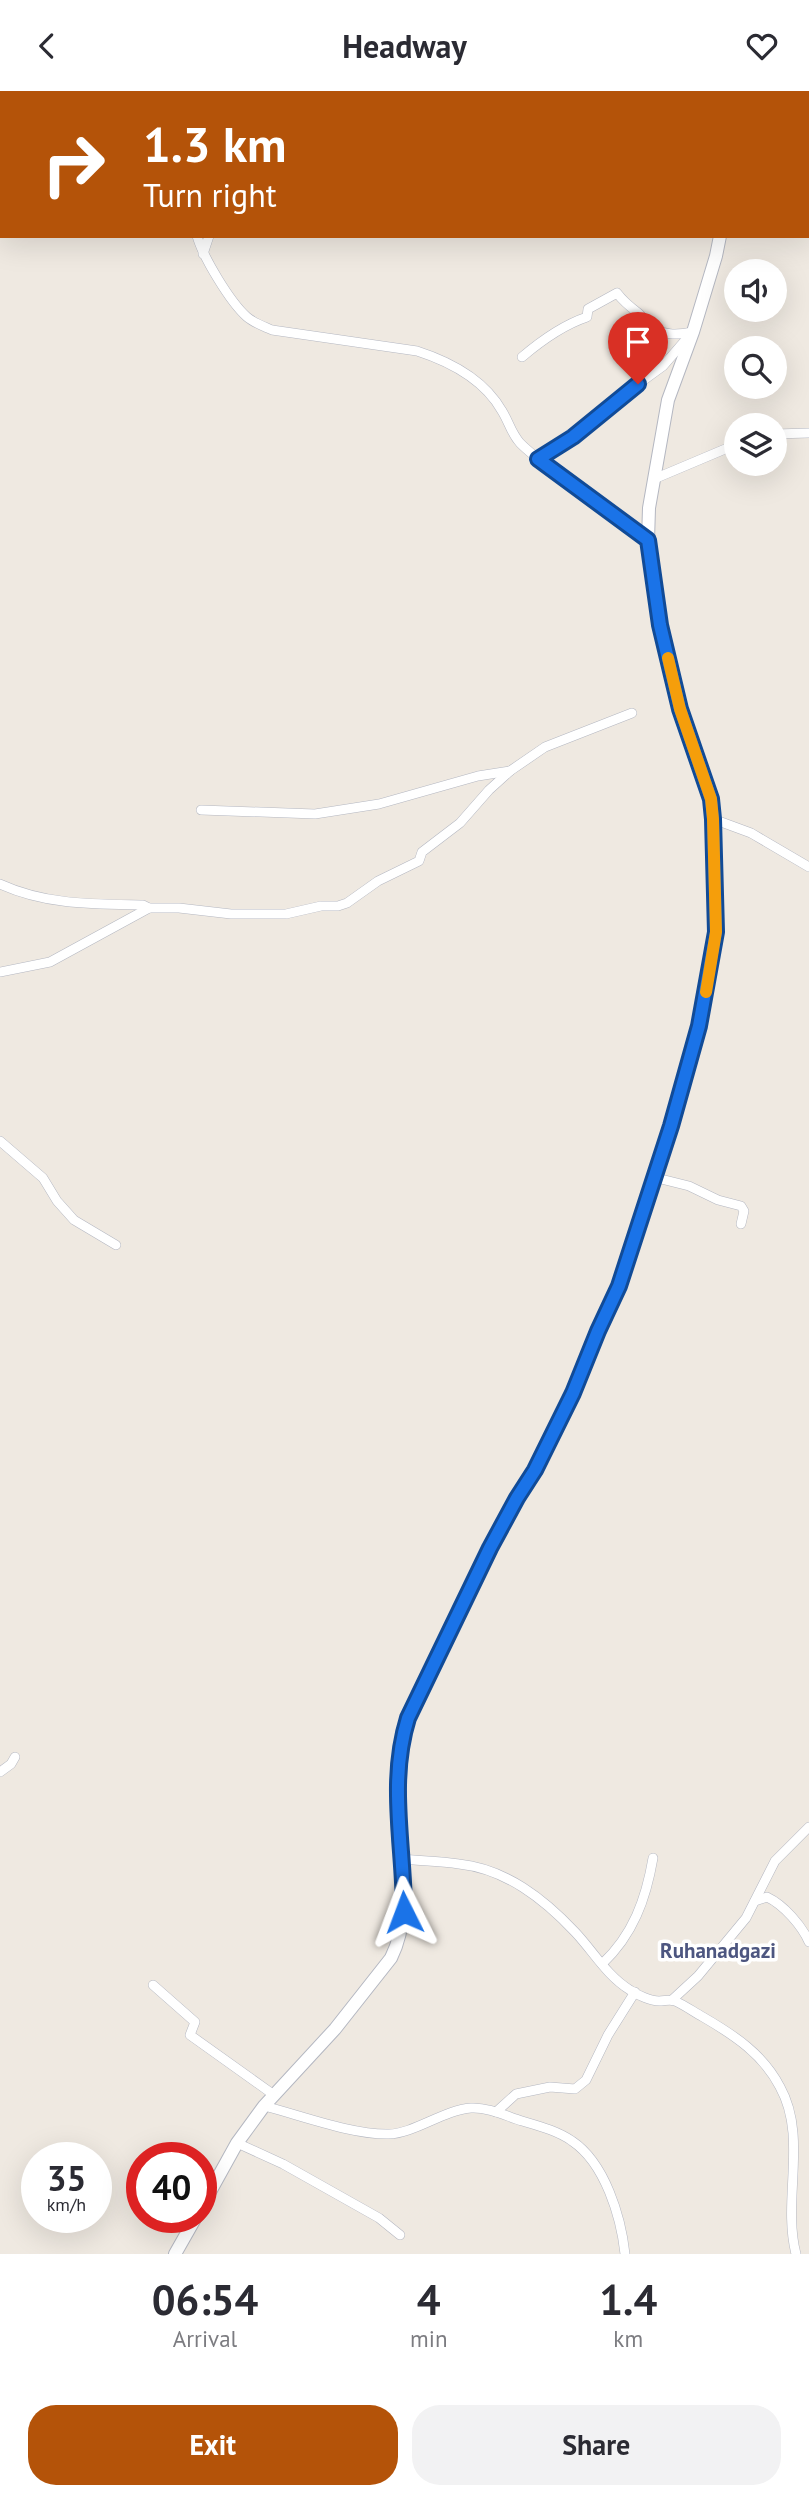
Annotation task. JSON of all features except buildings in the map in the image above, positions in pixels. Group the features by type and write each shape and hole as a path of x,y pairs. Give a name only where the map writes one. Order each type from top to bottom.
{"street":[{"path":"198,238 202,255 238,307 256,323 272,330 417,351 460,369 478,381 494,397 519,442 648,540"},
{"path":"202,255 208,238"},
{"path":"217,2179 237,2143 264,2106 335,2029 391,1958 400,1934 404,1912 397,1814 401,1741 408,1718 490,1548 535,1470 573,1393 619,1286 671,1126 699,1026 716,932 711,799 680,709 660,625 648,540 649,508 668,400 693,332 720,238"},
{"path":"522,357 565,325 587,317 588,309 617,293 626,305 639,313 649,325 662,332 674,335 693,332"},
{"path":"538,459 573,437 605,413 619,398 663,366 693,332"},
{"path":"787,434 809,433"},
{"path":"654,479 724,449"},
{"path":"0,884 33,896 70,903 96,906 143,905 149,908 179,908 231,914 286,914 347,903 378,881 419,861 422,852 460,823 510,771 545,747 632,713"},
{"path":"201,810 315,814 379,804 478,776 510,771"},
{"path":"713,819 751,834 809,867"},
{"path":"0,972 50,962 149,908"},
{"path":"0,1142 43,1178 57,1201 74,1220 116,1245"},
{"path":"653,1177 689,1186 741,1206 744,1212 741,1224"},
{"path":"0,1772 15,1758"},
{"path":"672,2000 698,1976 746,1918 775,1861 809,1827"},
{"path":"602,1963 614,1952 632,1927 646,1891 653,1858"},
{"path":"401,1859 467,1865 494,1872 516,1883 542,1901 576,1933 617,1980 656,2001 672,2000 752,2049 781,2087 790,2109 793,2151 792,2231 796,2254"},
{"path":"755,1901 767,1897 774,1901 794,1918 809,1942"},
{"path":"153,1985 195,2022 190,2035 274,2095"},
{"path":"496,2112 516,2094 550,2087 575,2089 586,2081 608,2035 635,1992"},
{"path":"264,2106 345,2127 392,2135 462,2109 472,2108 496,2112 564,2135 586,2152 614,2202 622,2225 625,2254"},
{"path":"237,2143 283,2164 379,2218 400,2235"},
{"path":"175,2254 187,2233"}],"slow traffic":[{"path":"668,658 680,709 711,799 716,932 706,992"}],"district":[{"name":"Ruhanadgazi","path":"718,1951"}],"route":[{"path":"404,1912 397,1814 401,1741 408,1718 490,1548 535,1470 573,1393 584,1362 619,1286 671,1126 699,1026 716,932 711,799 680,709 660,625 648,540 538,459 573,437 638,384"}]}
